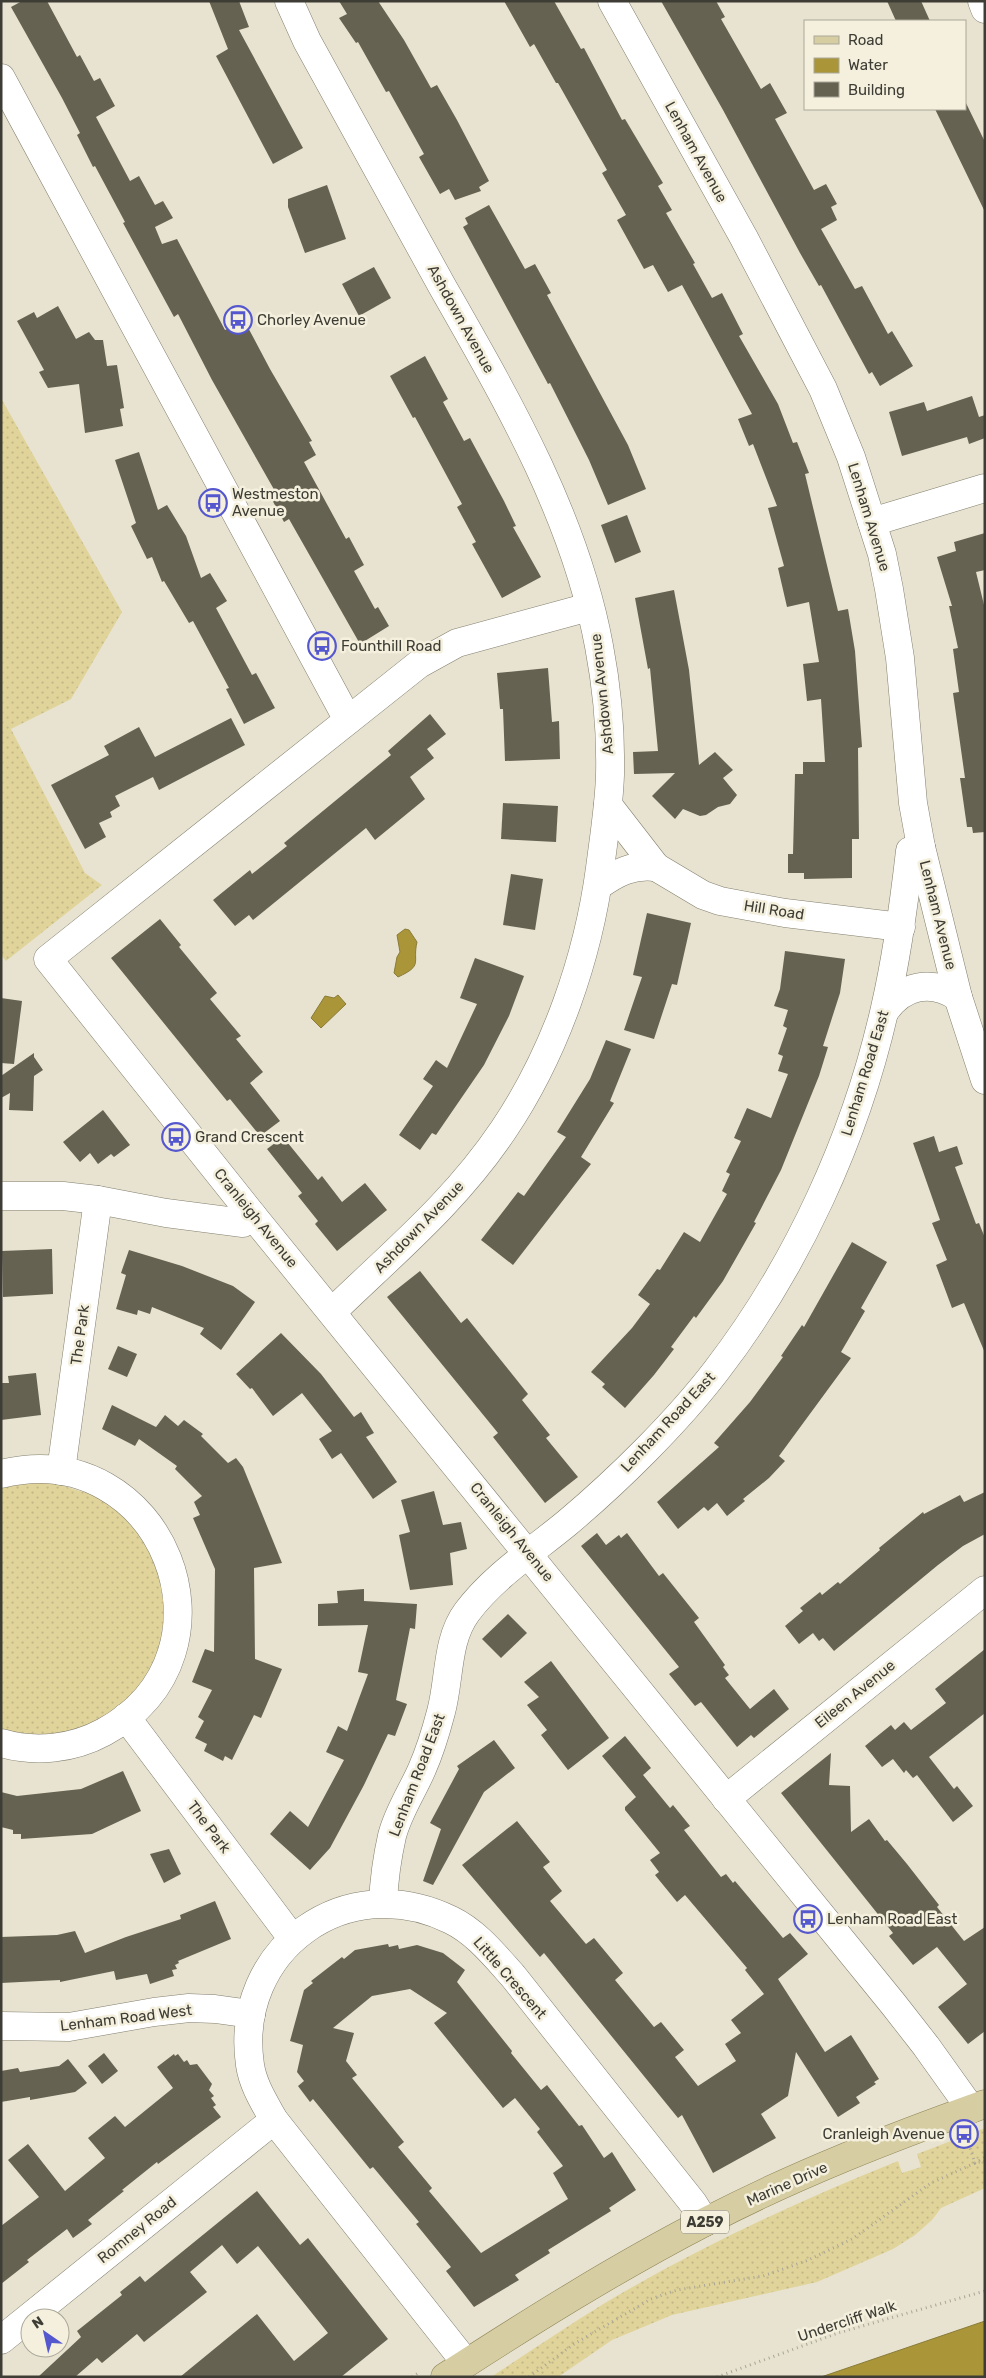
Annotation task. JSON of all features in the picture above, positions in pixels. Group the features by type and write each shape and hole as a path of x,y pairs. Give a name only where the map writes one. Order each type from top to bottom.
{"main road":[{"name":"Marine Drive","path":"455,2370 584,2289 705,2222 771,2189 978,2107"}],"street":[{"name":"Ashdown Avenue","path":"289,1 307,41 525,436 566,530 599,648 605,693 610,774 598,886 591,920 559,1022 512,1116 452,1198 333,1311"},
{"name":"Lenham Avenue","path":"612,1 744,238 823,389 851,457 872,522 889,589 900,658 913,803 921,847 958,997 985,1080"},
{"path":"982,1 985,9"},
{"path":"1,78 348,720 404,674 435,653 481,636 589,607"},
{"path":"872,522 985,488"},
{"name":"Cranleigh Avenue","path":"348,720 48,959 253,1216 333,1311 926,2046 978,2107"},
{"name":"Hill Road","path":"608,805 656,868 687,887 720,901 901,928"},
{"name":"Lenham Road East","path":"382,1903 392,1835 433,1740 442,1708 454,1636 463,1617 480,1596 599,1494 688,1404 716,1370 767,1296 795,1248 839,1154 858,1106 885,1010 901,928 910,851 921,847"},
{"path":"598,886 611,876 633,867 656,868"},
{"path":"885,1010 899,995 918,986 939,987 958,997"},
{"path":"1,1196 63,1196 98,1200 166,1213 243,1223 253,1216"},
{"name":"The Park","path":"62,1471 98,1200"},
{"path":"1,1474 25,1470 62,1471 94,1480 109,1488 136,1508 157,1534 165,1549 175,1578 178,1615 170,1656 150,1693 126,1717 96,1736 61,1747 26,1748 1,1743"},
{"name":"Eileen Avenue","path":"726,1799 985,1590"},
{"name":"The Park","path":"126,1717 292,1938"},
{"name":"Little Crescent","path":"455,2370 274,2120 253,2080 248,2039 251,2014 258,1990 269,1966 292,1938 332,1914 382,1903 426,1911 452,1920 472,1934 493,1954 693,2203 705,2222"},
{"name":"Lenham Road West","path":"1,2026 69,2027 154,2012 189,2008 215,2009 251,2014"},
{"name":"Romney Road","path":"1,2340 274,2120"}],"path":[{"path":"967,2139 975,2163"},
{"path":"529,2377 574,2344 651,2299 677,2290 764,2276 806,2260 852,2239 930,2183 985,2157"},
{"path":"975,2163 985,2161"},
{"name":"Undercliff Walk","path":"717,2377 838,2334 985,2291"}],"shaded area":[{"path":"1,398 122,612 71,699 11,729 85,873 102,885 6,961 1,955"},
{"path":"41,1479 109,1500 156,1554 167,1625 153,1671 123,1709 58,1739 1,1735 1,1484"},
{"path":"985,2128 985,2188 941,2208 932,2220 915,2235 893,2249 817,2282 672,2315 612,2340 558,2377 491,2377 605,2303 689,2256 827,2190 898,2161 902,2173 921,2167 917,2154"}],"water":[{"path":"405,929 409,930 417,942 415,963 411,969 398,977 394,973 397,957 400,952 397,935"},
{"path":"338,995 346,1004 321,1028 311,1018 325,996 334,998"},
{"path":"985,2321 985,2377 821,2377"}],"building":[{"path":"22,1 47,1 77,57 80,55 94,81 100,78 115,106 96,117 130,181 139,176 155,205 163,201 173,218 155,227 162,244 177,239 225,330 244,320 312,441 309,442 316,455 304,462 346,539 349,537 364,565 354,571 375,609 378,607 389,626 360,644 289,519 284,522 270,496 276,493 212,380 178,314 174,317 123,223 125,222 95,166 93,167 77,135 80,133 11,7"},
{"path":"209,1 239,1 249,27 239,30 303,148 273,164 216,56 228,49"},
{"path":"339,1 378,1 404,40 431,88 437,85 457,120 489,181 479,187 481,191 455,200 449,189 440,194 419,157 424,154 389,91 386,92 358,42 356,43 339,18 347,14"},
{"path":"504,1 554,1 581,49 584,48 622,120 625,119 663,183 658,186 672,210 666,213 695,263 693,264 712,298 722,293 743,334 739,336 778,404 793,443 797,442 809,473 805,474 838,611 848,609 855,651 862,747 858,748 859,839 852,839 852,878 804,879 804,873 788,873 788,854 793,854 795,774 803,774 803,762 825,762 821,699 807,701 803,664 819,662 809,602 787,607 778,568 784,566 768,508 777,506 753,444 749,446 738,419 752,414 682,285 668,292 653,265 644,269 617,220 626,215 602,173 607,170 558,83 556,83 534,44 530,47"},
{"path":"661,1 716,1 725,17 721,19 761,89 770,83 787,113 775,119 814,190 826,184 837,204 831,207 837,220 821,229 855,289 862,286 888,334 892,331 913,366 880,386 872,372 869,374"},
{"path":"887,1 921,1 930,20 896,20"},
{"path":"966,103 985,142 985,212 935,110 966,110"},
{"path":"327,185 346,239 305,253 288,207 288,199"},
{"path":"489,205 525,269 535,264 551,293 547,295 628,445 646,489 608,505 589,460 550,383 548,384 463,227 468,224 465,218"},
{"path":"374,267 391,298 359,316 342,284"},
{"path":"58,306 76,339 89,332 95,340 103,340 107,366 117,365 124,408 120,409 123,426 85,433 79,384 48,388 39,372 44,370 17,321 34,312 37,318"},
{"path":"425,356 448,399 443,402 464,441 470,438 504,501 516,526 513,527 541,577 502,598 472,544 476,542 457,507 462,504 415,417 413,418 390,376"},
{"path":"972,396 979,417 985,415 985,438 969,444 967,437 902,456 889,412 924,402 927,411"},
{"path":"139,452 158,510 167,505 186,536 201,578 210,573 227,601 216,608 252,675 256,673 275,708 244,724 226,689 229,688 193,621 189,623 164,581 162,582 152,557 147,559 131,526 136,523 115,460"},
{"path":"627,515 641,552 615,563 601,525"},
{"path":"985,533 985,570 976,572 985,609 985,832 973,833 972,827 967,827 960,778 965,778 953,693 959,692 953,649 958,648 949,606 952,606 937,557 956,551 954,542"},
{"path":"674,590 689,670 699,765 715,752 733,770 723,778 737,795 730,804 718,807 706,815 700,816 683,809 675,819 652,796 675,773 634,774 633,752 658,751 650,668 648,669 635,598"},
{"path":"548,668 552,722 559,721 560,759 505,761 503,709 500,709 497,673"},
{"path":"430,714 446,734 427,749 434,758 410,777 425,799 375,840 366,828 253,920 249,915 235,926 213,900 250,870 252,874 287,846 284,843 391,755 388,751"},
{"path":"231,718 245,745 159,790 153,777 115,796 120,806 110,812 112,817 99,823 106,837 85,849 51,785 109,755 104,746 139,727 155,757"},
{"path":"503,803 558,806 556,842 501,839"},
{"path":"511,874 543,879 535,930 503,925"},
{"path":"647,913 691,923 677,985 672,984 654,1039 624,1030 642,977 633,975"},
{"path":"160,919 181,945 179,947 217,993 210,999 241,1036 236,1039 263,1072 250,1083 280,1121 260,1136 230,1099 227,1101 111,958"},
{"path":"785,951 845,959 840,993 823,1046 828,1047 819,1076 781,1170 754,1222 756,1223 723,1281 696,1318 694,1316 671,1347 674,1349 654,1375 625,1408 602,1387 605,1384 591,1372 632,1328 650,1304 638,1295 657,1269 660,1270 684,1232 700,1242 727,1194 722,1191 730,1174 726,1172 741,1141 734,1138 747,1108 771,1118 788,1074 778,1071 783,1056 778,1054 787,1028 783,1026 788,1010 774,1006 780,989"},
{"path":"475,958 524,976 509,1016 484,1065 436,1135 432,1133 420,1150 399,1135 433,1086 423,1079 436,1060 447,1068 477,1004 460,998"},
{"path":"1,998 22,1001 14,1064 1,1063"},
{"path":"606,1040 631,1049 610,1101 614,1103 581,1157 591,1164 513,1265 481,1240 518,1192 524,1196 566,1137 557,1132 590,1079"},
{"path":"34,1053 34,1057 43,1070 34,1076 33,1111 9,1110 10,1093 1,1098 1,1076"},
{"path":"103,1110 130,1145 114,1157 111,1154 98,1164 90,1153 80,1162 63,1142"},
{"path":"934,1136 939,1152 957,1146 963,1164 955,1167 976,1224 979,1223 985,1238 985,1353 964,1303 952,1308 936,1265 947,1260 932,1223 940,1220 913,1143"},
{"path":"283,1137 318,1180 322,1176 342,1202 365,1183 387,1210 337,1251 315,1224 318,1221 298,1196 302,1193 267,1149"},
{"path":"852,1242 887,1262 861,1308 865,1311 841,1352 851,1358 779,1456 785,1461 769,1478 743,1499 745,1501 727,1516 717,1503 708,1511 704,1507 678,1529 657,1502 719,1447 714,1443 750,1402 783,1357 781,1356 802,1325 804,1327"},
{"path":"52,1249 53,1294 3,1297 2,1251"},
{"path":"129,1250 182,1266 233,1286 255,1302 221,1350 200,1334 204,1328 152,1307 150,1314 138,1310 137,1315 116,1309 126,1275 121,1273"},
{"path":"420,1271 461,1323 467,1318 528,1394 522,1400 550,1435 546,1438 578,1477 545,1503 493,1437 498,1433 387,1297"},
{"path":"281,1333 321,1374 354,1417 361,1412 374,1433 366,1437 397,1482 373,1499 341,1453 332,1459 319,1439 332,1431 302,1393 273,1416 252,1388 250,1389 236,1374"},
{"path":"118,1346 137,1354 127,1377 108,1369"},
{"path":"36,1373 41,1415 1,1420 1,1383 9,1383 8,1376"},
{"path":"112,1405 156,1427 165,1415 178,1426 184,1420 203,1434 201,1436 228,1463 236,1458 243,1467 282,1563 254,1568 255,1659 282,1669 261,1718 254,1715 232,1760 225,1756 223,1761 204,1751 207,1744 195,1738 204,1721 198,1717 212,1690 192,1682 205,1649 214,1652 215,1569 193,1518 200,1515 194,1502 202,1496 175,1469 177,1466 139,1439 135,1446 102,1429"},
{"path":"434,1491 443,1525 461,1522 467,1549 450,1553 453,1585 410,1590 399,1535 410,1532 401,1500"},
{"path":"985,1492 985,1534 963,1546 938,1565 834,1651 823,1638 819,1641 813,1633 799,1644 785,1626 803,1611 800,1608 820,1592 822,1595 838,1582 840,1584 880,1550 879,1548 923,1512 924,1514 960,1495 964,1502"},
{"path":"597,1533 606,1545 619,1535 621,1538 627,1533 659,1576 663,1573 699,1618 694,1622 725,1665 723,1667 729,1675 725,1678 750,1709 774,1689 789,1709 754,1738 751,1735 737,1747 701,1702 695,1706 669,1674 679,1667 581,1546"},
{"path":"364,1589 364,1601 417,1604 415,1629 410,1628 396,1700 407,1704 395,1736 388,1734 364,1785 330,1848 310,1870 270,1834 290,1811 308,1827 344,1760 326,1752 338,1726 347,1731 368,1674 358,1672 368,1625 318,1626 318,1604 338,1603 337,1591"},
{"path":"508,1614 527,1633 501,1658 482,1639"},
{"path":"985,1649 985,1713 929,1757 954,1789 957,1786 973,1806 953,1822 917,1775 913,1778 906,1770 904,1773 893,1759 882,1767 865,1746 891,1725 895,1730 904,1722 911,1730 946,1703 935,1689"},
{"path":"551,1661 609,1738 568,1770 541,1735 547,1730 527,1705 539,1697 524,1682"},
{"path":"625,1736 651,1768 643,1775 670,1808 673,1805 690,1826 684,1830 721,1877 726,1874 733,1883 735,1881 783,1938 790,1933 808,1954 778,1979 825,2052 851,2035 879,2079 874,2082 876,2084 856,2097 860,2103 838,2117 796,2052 788,2096 761,2114 776,2138 713,2173 682,2115 678,2118 544,1953 540,1957 462,1865 517,1821 550,1862 543,1867 562,1891 550,1901 586,1944 594,1938 623,1973 615,1980 654,2027 661,2022 684,2050 675,2057 698,2086 736,2061 725,2044 741,2033 731,2020 764,1994 745,1970 747,1968 685,1895 677,1902 655,1875 659,1872 650,1860 660,1853 625,1810 625,1807 636,1797 602,1756"},
{"path":"494,1740 515,1768 484,1792 433,1885 423,1881 441,1829 430,1823 459,1769 457,1766"},
{"path":"831,1753 829,1785 850,1786 851,1832 869,1819 939,1905 937,1907 964,1941 985,1927 985,2031 968,2044 938,2007 967,1984 937,1947 913,1965 889,1936 893,1933 781,1793"},
{"path":"123,1771 141,1811 92,1834 21,1839 21,1834 13,1834 13,1830 1,1827 1,1792 17,1796 81,1789"},
{"path":"169,1849 181,1874 164,1883 150,1854"},
{"path":"215,1901 231,1939 178,1961 179,1963 175,1965 177,1969 172,1970 174,1976 150,1984 147,1974 116,1980 114,1971 60,1982 60,1980 1,1983 1,1937 57,1935 75,1931 85,1953 181,1919 180,1915"},
{"path":"388,1944 389,1947 398,1945 399,1949 417,1945 443,1953 465,1970 457,1982 512,2051 511,2053 541,2090 547,2085 579,2126 582,2125 604,2158 612,2152 636,2190 609,2208 611,2211 548,2250 550,2253 515,2275 519,2280 474,2307 446,2271 451,2267 416,2224 419,2222 373,2167 370,2169 313,2099 310,2102 298,2086 304,2081 297,2072 303,2045 290,2041 304,1990 313,1983 311,1981 342,1957 344,1959 355,1950","holes":["410,1989 447,2013 434,2023 503,2108 515,2098 540,2129 537,2132 563,2166 553,2173 568,2199 481,2253 429,2191 432,2188 398,2147 404,2142 352,2078 357,2075 346,2061 354,2033 333,2028 372,1996"]},
{"path":"104,2053 118,2071 102,2084 88,2066"},
{"path":"174,2054 175,2056 178,2054 184,2062 187,2060 190,2065 197,2064 212,2084 209,2090 214,2096 211,2098 216,2105 213,2107 221,2117 158,2164 157,2162 122,2190 124,2191 88,2220 92,2224 73,2238 67,2229 27,2260 29,2262 1,2284 1,2226 39,2197 8,2160 28,2144 65,2191 105,2158 88,2138 115,2116 125,2127 173,2088 157,2067"},
{"path":"68,2059 87,2083 75,2092 30,2100 30,2097 1,2102 1,2071 18,2068 20,2072 59,2066"},
{"path":"257,2191 300,2245 308,2238 388,2339 341,2377 180,2377 257,2314 294,2361 328,2333 258,2246 237,2264 222,2245 190,2272 207,2292 144,2342 137,2334 102,2363 97,2358 75,2377 38,2377 58,2358 70,2358 70,2347 81,2337 77,2331 122,2295 120,2292 140,2276 145,2282"}],"place":[{"name":"Chorley Avenue","path":"238,320"},
{"name":"Westmeston Avenue","path":"213,503"},
{"name":"Founthill Road","path":"322,646"},
{"name":"Grand Crescent","path":"176,1137"},
{"name":"Lenham Road East","path":"808,1919"},
{"name":"Cranleigh Avenue","path":"964,2134"}]}
